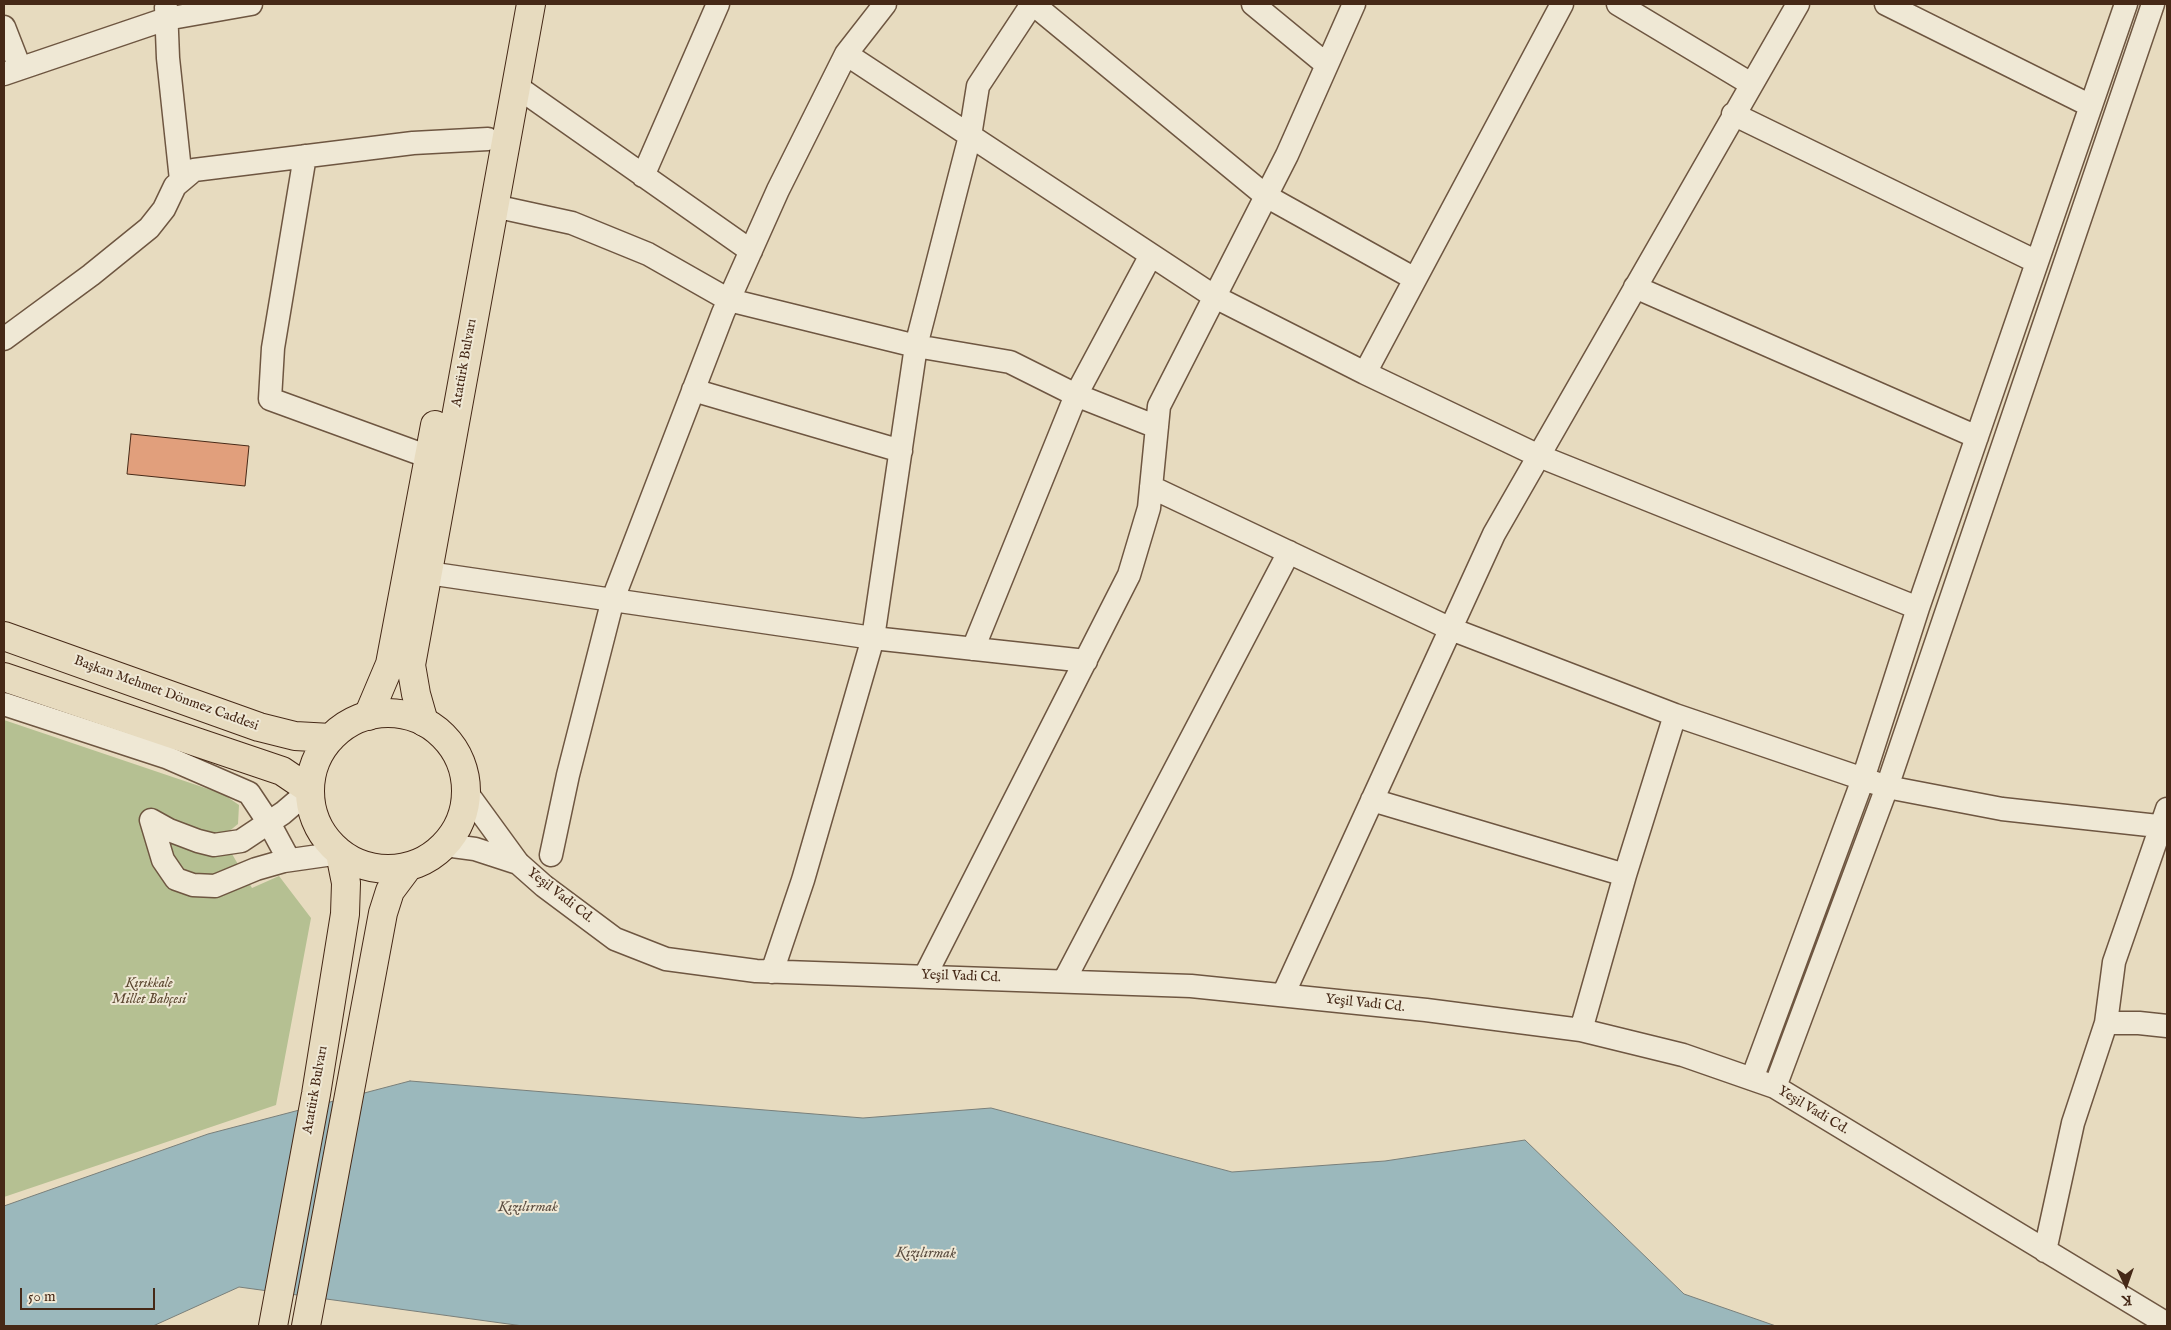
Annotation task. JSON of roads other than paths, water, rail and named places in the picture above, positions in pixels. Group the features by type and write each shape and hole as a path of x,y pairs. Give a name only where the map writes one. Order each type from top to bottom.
{"main road":[{"name":"Atatürk Bulvarı","path":"368,716 390,664 513,4"},
{"name":"Atatürk Bulvarı","path":"424,722 416,694 411,665 531,4"},
{"name":"Başkan Mehmet Dönmez Caddesi","path":"4,636 259,727 295,736 331,738"},
{"path":"4,677 282,771 310,790"},
{"path":"397,714 424,722 447,740 456,751 462,764 467,793 461,820 454,834 434,854 408,866 394,869 373,868 352,860 340,853 321,832 315,818 310,790 316,762 331,738 348,724 368,716 397,714"},
{"name":"Atatürk Bulvarı","path":"273,1326 316,1094 345,914 346,883 340,853"},
{"path":"306,1326 383,913 390,891 408,866"}],"street":[{"path":"4,27 12,71 166,12 251,4"},
{"path":"643,176 718,4"},
{"path":"772,972 804,880 873,638 916,346 970,136 978,86 1033,4 1266,196 1415,279"},
{"path":"1253,4 1327,66"},
{"path":"925,976 1129,575 1149,508 1159,406 1287,155 1354,4"},
{"path":"1365,373 1562,4"},
{"path":"1618,4 1751,84"},
{"path":"1283,995 1494,534 1733,114 1798,4"},
{"path":"1886,4 2091,106"},
{"path":"1752,1080 1864,779 1918,608 2126,4"},
{"path":"1775,1087 1887,787 2153,4"},
{"path":"552,855 568,775 613,599 729,300 778,190 846,54 883,5"},
{"path":"166,12 168,58 181,180"},
{"path":"846,54 1215,297 1365,373 1539,456 1918,608"},
{"path":"516,86 751,251"},
{"path":"1733,114 2037,262"},
{"path":"4,339 91,275 149,228 164,209 181,180 194,170 413,142 488,139"},
{"path":"305,156 273,348 270,399 429,457"},
{"path":"494,206 572,223 648,254 729,300 916,346 1010,362 1076,395 1157,427"},
{"path":"972,649 1076,395 1151,255"},
{"path":"1634,287 1977,437"},
{"path":"694,390 900,451"},
{"path":"1152,487 1451,629 1675,714 1887,787 2002,810 2165,820 2114,962 2106,1023 2073,1123 2045,1251"},
{"path":"1064,981 1289,552"},
{"path":"428,573 873,638 1086,661"},
{"path":"4,704 166,757 249,793 269,823 289,860"},
{"path":"1581,1030 1625,875 1675,714"},
{"path":"310,790 269,823 240,841 214,845 169,830 151,820 163,860 176,879 192,885 215,886 256,869 289,860 340,853"},
{"path":"467,793 518,863"},
{"path":"1372,800 1625,875"},
{"path":"445,845 475,849 518,863"},
{"name":"Yeşil Vadi Cd.","path":"518,863 544,886 615,939 666,959 772,972 1191,986 1426,1010 1581,1030 1683,1055 1775,1087 2167,1324"},
{"path":"2106,1023 2139,1023 2167,1026"}],"water":[{"name":"Kızılırmak","path":"410,1081 863,1118 991,1108 1232,1172 1385,1161 1525,1140 1684,1294 1776,1326 523,1326 239,1287 153,1326 4,1326 4,1206 208,1134"}],"park label":[{"name":"Kırıkkale Millet Bahçesi","path":"149,992"}]}
